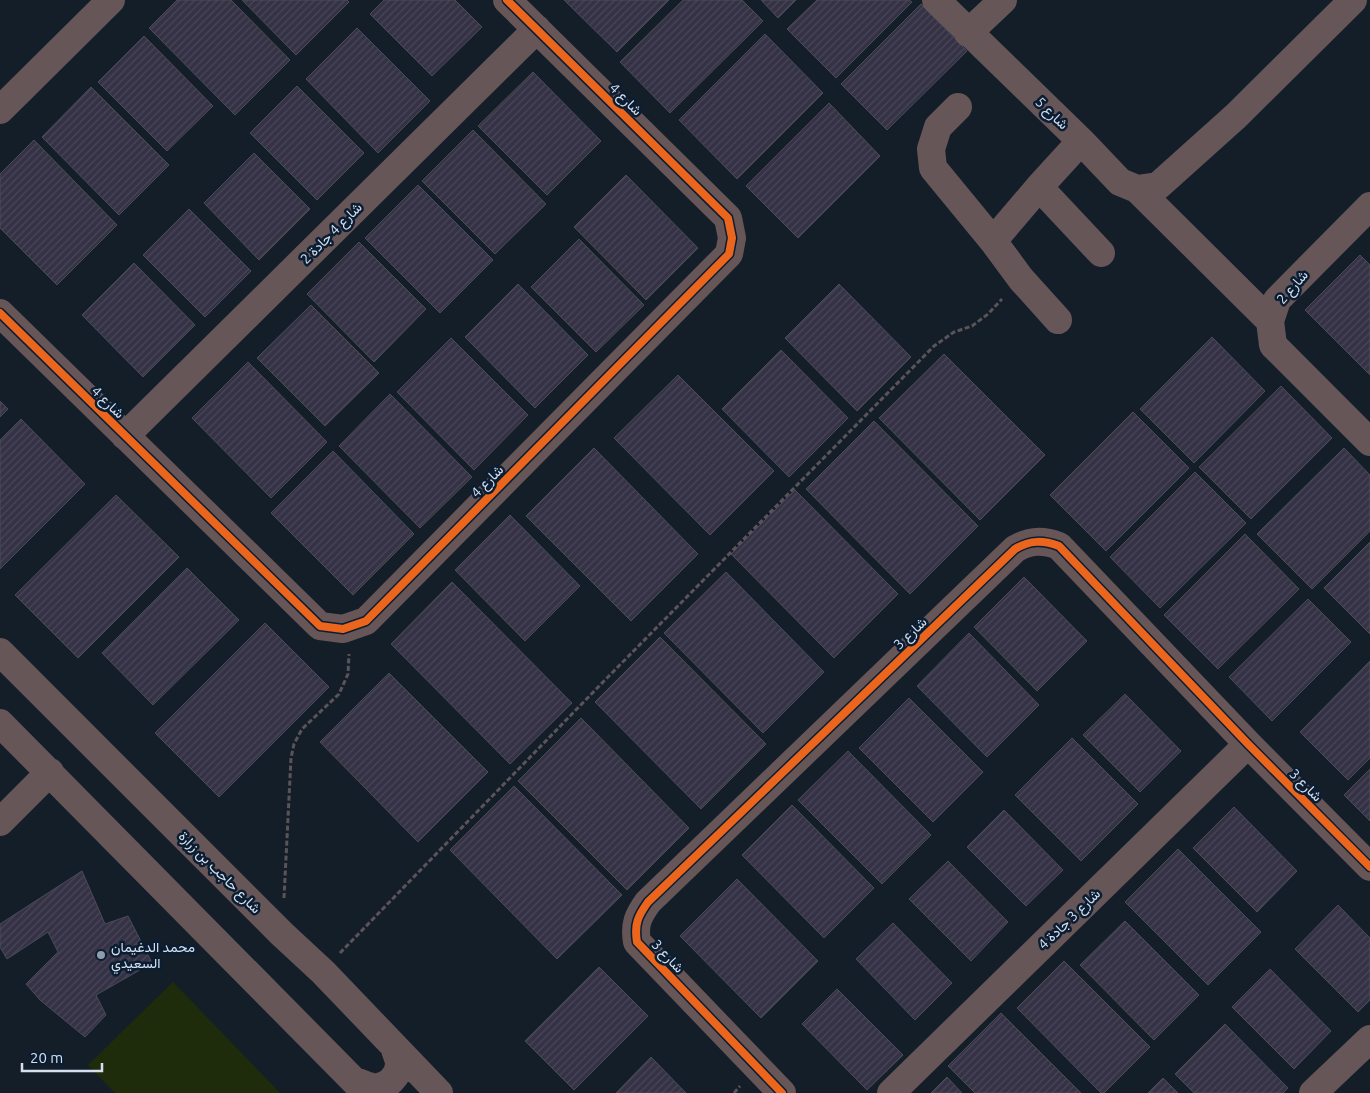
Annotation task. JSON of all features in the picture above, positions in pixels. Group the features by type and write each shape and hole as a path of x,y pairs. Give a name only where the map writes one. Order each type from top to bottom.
{"street":[{"path":"0,110 111,0"},
{"name":"شارع 4","path":"0,313 320,626 343,629 366,621 729,254 732,238 728,218 507,0"},
{"name":"شارع 5","path":"936,0 1081,141 1120,182 1137,189 1270,321"},
{"path":"968,33 1002,0"},
{"path":"1137,189 1158,186 1236,116 1353,0"},
{"name":"شارع 4 جادة 2","path":"125,436 537,30"},
{"path":"958,107 938,128 931,149 933,168 993,241 1021,279 1058,320"},
{"path":"993,241 1081,141"},
{"path":"1039,187 1101,253"},
{"name":"شارع 2","path":"1370,206 1277,300 1270,321 1273,345 1370,442"},
{"name":"شارع 3","path":"782,1093 637,942 635,932 638,916 648,902 1015,549 1024,544 1035,541 1059,546 1248,744 1370,867"},
{"name":"شارع حاجب بن زرارة","path":"0,652 282,934 323,972 439,1093"},
{"path":"0,724 50,772 360,1087 374,1087 388,1083 394,1077 398,1062 394,1046"},
{"name":"شارع 3 جادة 4","path":"891,1093 1248,744"},
{"path":"0,822 50,772"},
{"path":"1313,1093 1370,1039"}],"path":[{"path":"323,972 604,681 934,346 954,332 972,326 988,314 1021,279"},
{"path":"282,934 291,758 294,744 302,730 339,694 348,674 350,654 343,629"}],"green space":[{"path":"173,982 280,1093 115,1093 88,1065"}],"building":[{"path":"177,0 231,0 290,60 235,115 149,28"},
{"path":"242,0 347,0 349,2 296,55"},
{"path":"384,0 455,0 482,27 432,76 370,14"},
{"path":"564,0 669,0 617,52"},
{"path":"683,0 742,0 763,21 670,113 620,62"},
{"path":"761,0 796,0 778,18"},
{"path":"817,0 909,0 912,2 836,78 787,29"},
{"path":"921,4 967,51 887,130 841,84"},
{"path":"357,28 430,101 378,153 306,79"},
{"path":"765,34 823,93 737,179 679,120"},
{"path":"144,36 213,106 167,151 98,82"},
{"path":"533,72 601,141 547,195 478,126"},
{"path":"297,86 364,153 317,200 250,133"},
{"path":"91,87 169,165 119,215 42,137"},
{"path":"829,103 880,156 798,238 746,186"},
{"path":"473,130 546,204 495,254 422,181"},
{"path":"34,140 117,225 57,285 0,228 0,174"},
{"path":"254,153 310,209 259,260 204,203"},
{"path":"626,175 698,248 646,300 574,227"},
{"path":"418,185 493,260 440,313 365,238"},
{"path":"189,209 251,271 205,317 143,255"},
{"path":"579,239 644,305 596,352 531,287"},
{"path":"359,242 426,309 374,362 307,294"},
{"path":"1360,255 1370,265 1370,375 1305,310"},
{"path":"134,263 195,325 143,377 82,315"},
{"path":"518,284 588,355 535,408 465,337"},
{"path":"839,284 911,357 857,411 785,338"},
{"path":"311,305 379,373 325,426 257,358"},
{"path":"1212,337 1265,391 1194,463 1140,409"},
{"path":"451,338 528,415 474,470 397,392"},
{"path":"781,350 848,418 789,477 722,409"},
{"path":"944,354 1045,455 980,520 879,418"},
{"path":"248,362 327,442 271,498 192,418"},
{"path":"678,375 774,471 710,535 614,438"},
{"path":"1281,386 1332,438 1251,519 1199,467"},
{"path":"390,394 472,477 420,528 339,446"},
{"path":"0,401 8,409 0,417"},
{"path":"1133,412 1189,468 1106,551 1050,495"},
{"path":"21,419 85,484 0,569 0,440"},
{"path":"874,421 978,526 910,594 806,489"},
{"path":"594,448 698,554 631,621 526,516"},
{"path":"1344,448 1370,475 1370,531 1312,589 1257,534"},
{"path":"333,451 414,534 353,595 271,513"},
{"path":"1195,472 1246,523 1160,608 1110,557"},
{"path":"795,490 898,594 834,658 731,554"},
{"path":"116,495 179,557 78,658 15,595"},
{"path":"510,515 580,586 525,641 455,570"},
{"path":"1245,534 1299,589 1218,669 1164,615"},
{"path":"1370,542 1370,634 1324,588"},
{"path":"187,568 239,620 153,705 102,653"},
{"path":"726,572 824,672 763,733 664,633"},
{"path":"1024,577 1087,641 1037,691 974,627"},
{"path":"452,582 572,703 510,764 391,644"},
{"path":"1308,599 1351,642 1272,721 1229,677"},
{"path":"265,623 329,687 219,797 155,733"},
{"path":"969,633 1039,705 987,757 917,686"},
{"path":"660,637 766,744 701,809 595,702"},
{"path":"1370,661 1370,758 1348,780 1300,732"},
{"path":"389,673 488,772 418,842 320,742"},
{"path":"1125,694 1181,751 1140,792 1083,735"},
{"path":"909,698 983,772 933,822 859,748"},
{"path":"581,718 689,828 627,890 518,781"},
{"path":"1072,738 1138,804 1081,861 1015,795"},
{"path":"848,751 931,835 882,884 798,800"},
{"path":"1370,769 1370,821 1344,795"},
{"path":"514,786 622,895 557,959 450,850"},
{"path":"792,805 874,888 824,938 742,855"},
{"path":"1234,807 1297,871 1257,912 1193,848"},
{"path":"1004,810 1063,870 1026,906 967,847"},
{"path":"1178,849 1261,932 1208,985 1125,902"},
{"path":"948,861 1008,922 971,961 909,899"},
{"name":"محمد الدغيمان السعيدي","path":"82,871 105,924 128,916 152,963 96,995 106,1015 85,1037 40,1000 26,984 58,952 48,932 7,959 0,947 0,924"},
{"path":"737,879 818,961 761,1018 680,936"},
{"path":"1338,905 1370,938 1370,1000 1358,1012 1295,949"},
{"path":"1125,921 1199,995 1154,1040 1080,965"},
{"path":"893,923 952,983 915,1020 856,959"},
{"path":"1064,961 1150,1047 1104,1093 1101,1093 1017,1008"},
{"path":"599,967 648,1016 574,1090 525,1041"},
{"path":"1270,969 1331,1031 1294,1069 1232,1007"},
{"path":"837,989 903,1055 867,1090 802,1024"},
{"path":"1001,1013 1081,1093 975,1093 948,1066"},
{"path":"1225,1024 1288,1088 1283,1093 1194,1093 1175,1074"},
{"path":"651,1057 686,1093 616,1093"},
{"path":"947,1077 962,1093 931,1093"},
{"path":"1163,1078 1178,1093 1148,1093"}],"cycle path":[{"path":"0,313 320,626 343,629 366,621 729,254 732,238 728,218 507,0"},
{"path":"782,1093 637,942 636,930 639,916 648,902 1015,549 1026,544 1042,542 1059,546 1248,744 1370,867"}],"place":[{"name":"محمد الدغيمان السعيدي","path":"101,955"}]}
